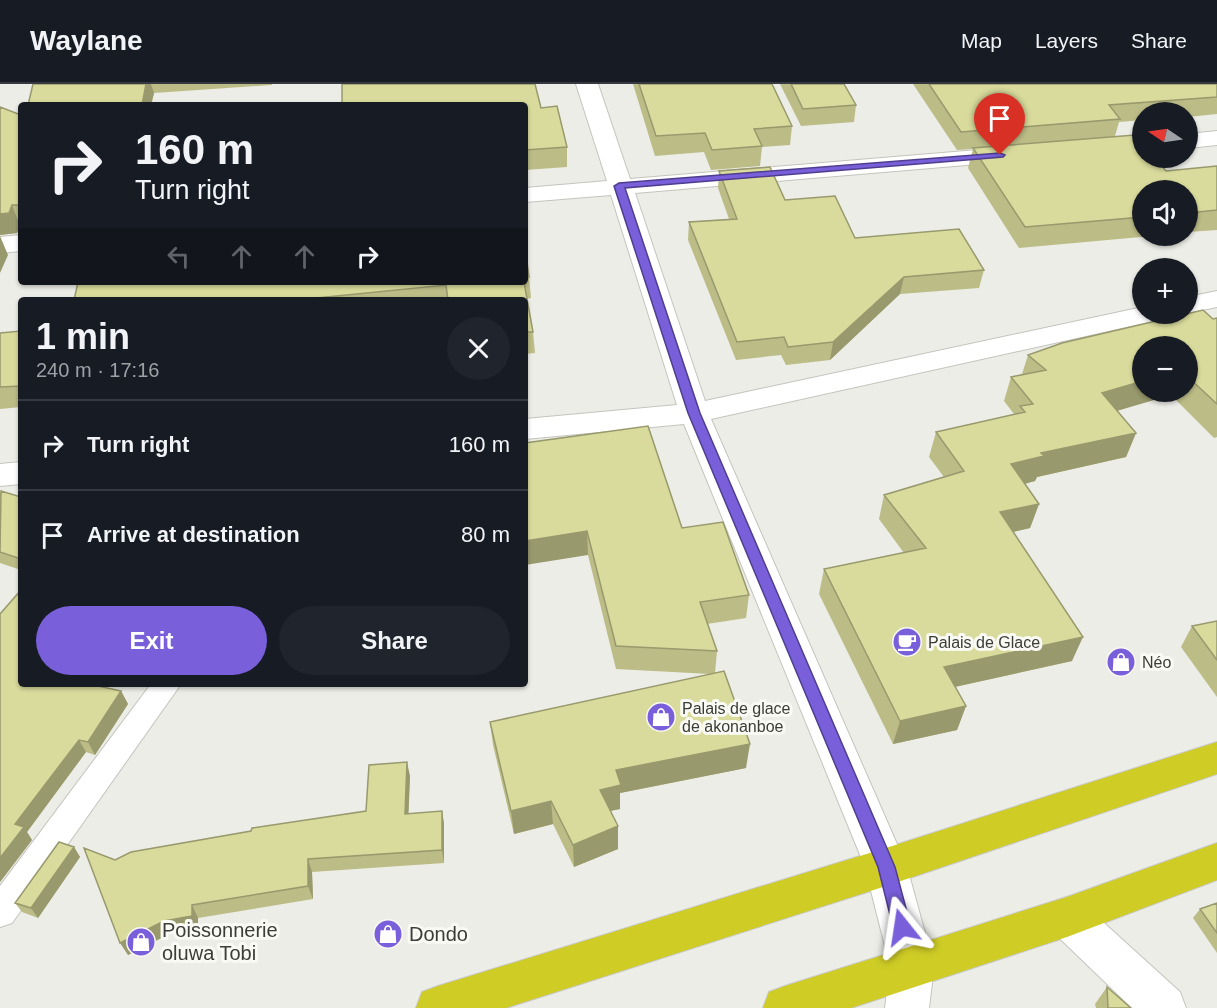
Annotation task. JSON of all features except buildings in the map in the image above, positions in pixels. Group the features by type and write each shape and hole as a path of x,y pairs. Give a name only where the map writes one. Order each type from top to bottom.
{"highway":[{"path":"438,1008 886,867 1217,758"},
{"path":"784,1008 1067,917 1217,861"}],"street":[{"path":"587,84 694,413 886,867 912,966 907,1008"},
{"path":"1198,140 1217,138"},
{"path":"528,195 1036,153"},
{"path":"0,245 18,243"},
{"path":"1198,303 1217,298"},
{"path":"528,429 694,413 1132,318"},
{"path":"0,475 18,473"},
{"path":"1067,917 1164,1008"}],"lane":[{"path":"0,912 165,687"}],"place":[{"name":"Palais de Glace","path":"907,642"},
{"name":"Néo","path":"1121,662"},
{"name":"Palais de glace de akonanboe","path":"661,717"},
{"name":"Dondo","path":"388,934"},
{"name":"Poissonnerie oluwa Tobi","path":"141,942"}],"route":[{"path":"902,927 886,867 694,413 619,186 1000,155"}]}
